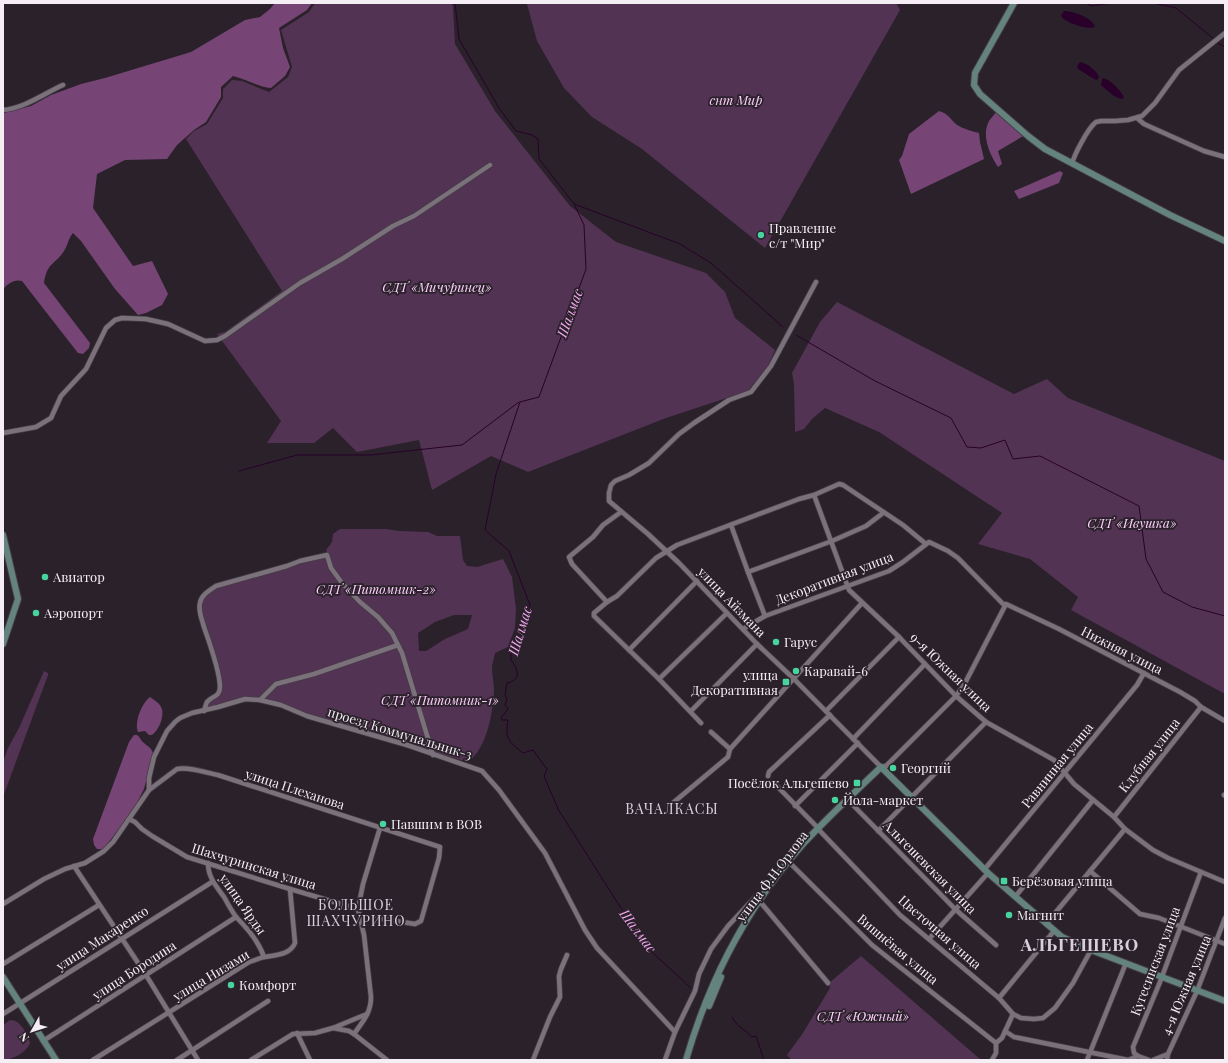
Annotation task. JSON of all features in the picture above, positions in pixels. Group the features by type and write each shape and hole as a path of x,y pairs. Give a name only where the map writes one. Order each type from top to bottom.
{"street":[{"path":"1014,3 975,73 974,85 980,94 1045,149 1170,215 1225,241"},
{"path":"1072,164 1073,158 1096,122 1137,118 1148,111 1179,70 1225,33"},
{"path":"3,110 14,109 28,104 48,91 62,85"},
{"path":"1137,118 1144,124 1204,150 1225,157"},
{"path":"3,433 36,427 51,418 61,396 86,369 106,328 115,320 122,318 146,319 168,324 205,341 217,340 225,336 300,283 342,259 392,226 414,216 490,165"},
{"name":"улица Айзмана","path":"816,282 771,366 751,392 729,400 679,434 649,463 629,475 615,481 611,485 609,501 668,552 757,644 883,767 986,871 1054,931 1062,937 1091,950 1225,1001"},
{"name":"Нижняя улица","path":"814,495 839,484 843,485 927,543 958,558 1005,605 1059,629 1180,692 1195,701 1201,707 1225,721"},
{"path":"702,723 659,679 596,619 594,613 607,602 614,599 656,558 668,552 677,545 799,499 814,495"},
{"name":"9-я Южная улица","path":"814,495 849,590 899,637 956,696 986,722 1050,758 1074,784 1114,817 1125,829 1160,854 1225,882"},
{"path":"607,602 572,564 569,557 593,537 603,524 621,512"},
{"path":"748,572 832,541 866,526 883,513"},
{"path":"732,525 748,572 766,616"},
{"path":"3,535 18,599 3,644"},
{"name":"Декоративная улица","path":"743,629 766,616 894,568 927,543"},
{"path":"204,711 208,702 219,693 220,686 215,663 201,617 200,602 202,597 216,586 300,561 327,555 334,573 338,576 342,583 360,602 378,616 392,632 403,658 433,755"},
{"path":"629,650 697,581"},
{"path":"674,802 728,757 730,749 862,603"},
{"path":"883,767 956,696 964,685 1005,605"},
{"path":"659,679 727,613"},
{"path":"768,776 770,772 899,637"},
{"path":"691,712 757,644"},
{"path":"260,700 276,684 314,674 398,645"},
{"path":"853,739 925,664"},
{"name":"Равнинная улица","path":"929,940 1138,685 1144,674"},
{"name":"проезд Коммунальник-3","path":"3,904 44,879 74,866 85,863 104,851 113,842 149,790 149,778 154,757 167,731 180,718 245,699 260,700 281,705 307,716 407,745 433,755 477,768 486,774 545,854 585,930 597,948 676,1032"},
{"name":"Клубная улица","path":"1114,817 1201,707"},
{"path":"878,830 986,722"},
{"path":"711,732 730,749"},
{"path":"795,806 858,743"},
{"name":"улица Ф.Н.Орлова","path":"690,1060 702,1022 728,960 761,899 819,830 850,802 883,767"},
{"name":"улица Ф.Н.Орлова","path":"686,1060 696,1027 712,985 736,937 761,899 788,862 883,767"},
{"name":"улица Плеханова","path":"149,790 177,769 188,769 218,775 440,847 439,858 421,922 415,924 360,917"},
{"name":"Цветочная улица","path":"774,783 900,914 998,998 1013,1014"},
{"path":"1015,897 1093,800"},
{"name":"Альгешевская улица","path":"850,802 903,858 955,909 996,945"},
{"name":"Шахчуринская улица","path":"129,819 136,822 142,829 180,854 358,909"},
{"path":"354,1034 370,1010 371,997 364,935 358,909 362,884 380,828"},
{"path":"1046,924 1125,829"},
{"name":"улица Ярды","path":"208,863 208,869 212,882 236,917 259,946 264,957"},
{"name":"Вишнёвая улица","path":"791,864 872,945 996,1043"},
{"path":"74,866 146,976 198,1060"},
{"path":"1090,871 1140,914 1159,918 1225,944"},
{"name":"Кугесинская улица","path":"1138,1056 1134,1053 1134,1047 1162,978 1201,872"},
{"name":"улица Макаренко","path":"3,1014 212,882"},
{"name":"улица Низами","path":"93,1060 249,962 286,952 293,947 295,943 290,889"},
{"path":"665,1060 695,991 699,974 711,949 728,926 761,899 828,983"},
{"path":"3,964 99,905"},
{"name":"улица Бородина","path":"43,1041 236,917"},
{"name":"4-я Южная улица","path":"1168,1057 1197,991 1225,918"},
{"path":"998,998 1054,931"},
{"path":"992,1060 996,1053 996,1043 1005,1031 1013,1014 1021,1018 1034,1019 1043,1018 1048,1014 1055,1008 1074,983 1091,950"},
{"path":"533,1060 550,1017 560,997 561,969 567,955"},
{"path":"1086,1060 1126,963"},
{"path":"3,977 56,1060"},
{"path":"177,1060 268,1001"},
{"path":"252,1060 290,1035 297,1033 314,1033 333,1028 368,1014"},
{"path":"333,1028 349,1031 387,1060"},
{"path":"1005,1031 1014,1037 1128,1060 1138,1056 1149,1060"},
{"path":"297,1033 310,1060"},
{"path":"1153,1060 1168,1057"}],"green space":[{"name":"СДТ «Мичуринец»","path":"315,3 451,3 453,6 455,44 495,111 570,206 616,242 706,273 725,292 735,318 775,350 769,364 748,391 666,418 528,472 491,456 432,490 419,440 357,452 333,428 314,443 267,443 281,421 217,334 225,332 282,291 186,139 194,131 207,124 223,98 223,89 232,80 242,81 269,92 288,77 292,67 281,30 309,12"},
{"name":"снт Мир","path":"896,3 900,10 765,248 642,149 592,117 564,88 537,41 527,4"},
{"name":"СДТ «Ивушка»","path":"837,302 1014,394 1047,379 1068,398 1225,461 1225,694 1071,610 1078,597 1030,559 978,544 1002,513 879,432 825,408 812,419 804,429 795,432 794,384 792,373 820,322"},
{"name":"СДТ «Питомник-2»","path":"340,529 386,529 428,532 437,536 460,536 463,560 467,566 477,567 503,559 512,577 516,609 515,628 508,647 495,653 492,666 494,690 488,729 480,748 475,756 468,762 307,715 281,704 260,699 276,685 315,675 396,646 396,644 313,674 275,684 258,699 245,698 206,709 208,703 219,692 221,686 202,617 201,602 205,596 217,587 288,567 300,561 328,555 326,550 332,542 333,534","holes":["454,615 472,615 468,629 445,639 426,651 419,651 418,633 435,622"]},
{"path":"44,671 48,673 48,675 3,797 3,762"},
{"name":"СДТ «Южный»","path":"861,956 981,1060 792,1060 787,1055 803,1033 830,988 829,983"},
{"path":"10,1020 17,1022 20,1025 30,1043 19,1055 11,1059 3,1060 3,1025"}],"shaded area":[{"path":"275,3 312,3 307,10 279,28 283,48 290,67 285,76 271,88 233,76 221,87 221,97 206,122 177,145 167,159 125,160 97,174 93,208 133,266 152,261 168,294 162,305 146,313 138,315 115,289 81,241 73,233 61,256 49,267 44,283 90,343 89,348 83,354 78,353 22,281 12,282 3,289 3,113 31,106 51,95 81,84 191,52 245,20 260,17"},
{"path":"1064,11 1072,12 1087,18 1095,27 1082,27 1063,19 1061,16"},
{"path":"1080,62 1086,64 1094,70 1099,77 1097,80 1078,69 1077,66"},
{"path":"1103,78 1118,88 1124,97 1122,99 1113,95 1101,85"},
{"path":"939,111 947,115 957,125 979,133 984,159 911,194 899,160 902,156 909,134"},
{"path":"997,111 1004,120 1025,135 998,151 1002,164 998,167 992,157 986,139 989,121"},
{"path":"1060,171 1063,173 1059,183 1019,199 1014,191"},
{"path":"150,697 160,705 162,709 162,719 159,727 152,735 149,735 145,731 138,732 137,728 140,713 144,704"},
{"path":"134,735 137,735 153,753 144,789 134,809 105,847 102,849 97,849 94,845 93,839 129,742"}],"waterway":[{"name":"Шалмас","path":"455,3 459,39 499,108 516,131 532,135 538,139 539,159 574,204 680,244 711,263 783,327"},
{"path":"1086,3 1091,6 1112,3"},
{"path":"1153,3 1176,8 1214,39"},
{"path":"1218,43 1225,47"},
{"name":"Шалмас","path":"574,204 584,225 586,269 539,397 520,402 496,474 485,530 509,551 530,605 518,632 518,642 511,651 511,660 517,670 517,677 512,682 507,683 505,695 507,699 505,705 508,709 501,718 502,720 508,720 507,736 511,742 523,753 533,750 547,769 544,776 558,809 617,902 652,952 691,988"},
{"path":"796,335 875,381 951,418 967,447 981,448 1005,440 1013,459 1040,456 1139,506 1146,559 1163,592 1192,607 1225,616"},
{"path":"239,471 297,455 370,455 462,445 519,402"},
{"name":"Шалмас","path":"732,1017 738,1026 752,1037 756,1036 764,1060"}],"place":[{"name":"Правление с/т \"Мир\"","path":"761,235"},
{"name":"Авиатор","path":"45,577"},
{"name":"Аэропорт","path":"36,613"},
{"name":"Гарус","path":"776,642"},
{"name":"Каравай-6","path":"796,671"},
{"name":"улица Декоративная","path":"786,682"},
{"name":"Георгий","path":"893,768"},
{"name":"Посёлок Альгешево","path":"857,783"},
{"name":"Йола-маркет","path":"835,800"},
{"name":"Павшим в ВОВ","path":"383,824"},
{"name":"Берёзовая улица","path":"1004,881"},
{"name":"Магнит","path":"1009,915"},
{"name":"Комфорт","path":"231,985"}],"district":[{"name":"ВАЧАЛКАСЫ","path":"672,809"},
{"name":"БОЛЬШОЕ ШАХЧУРИНО","path":"356,914"},
{"name":"АЛЬГЕШЕВО","path":"1080,945"}],"park label":[{"name":"СДТ «Питомник-1»","path":"440,700"}]}
